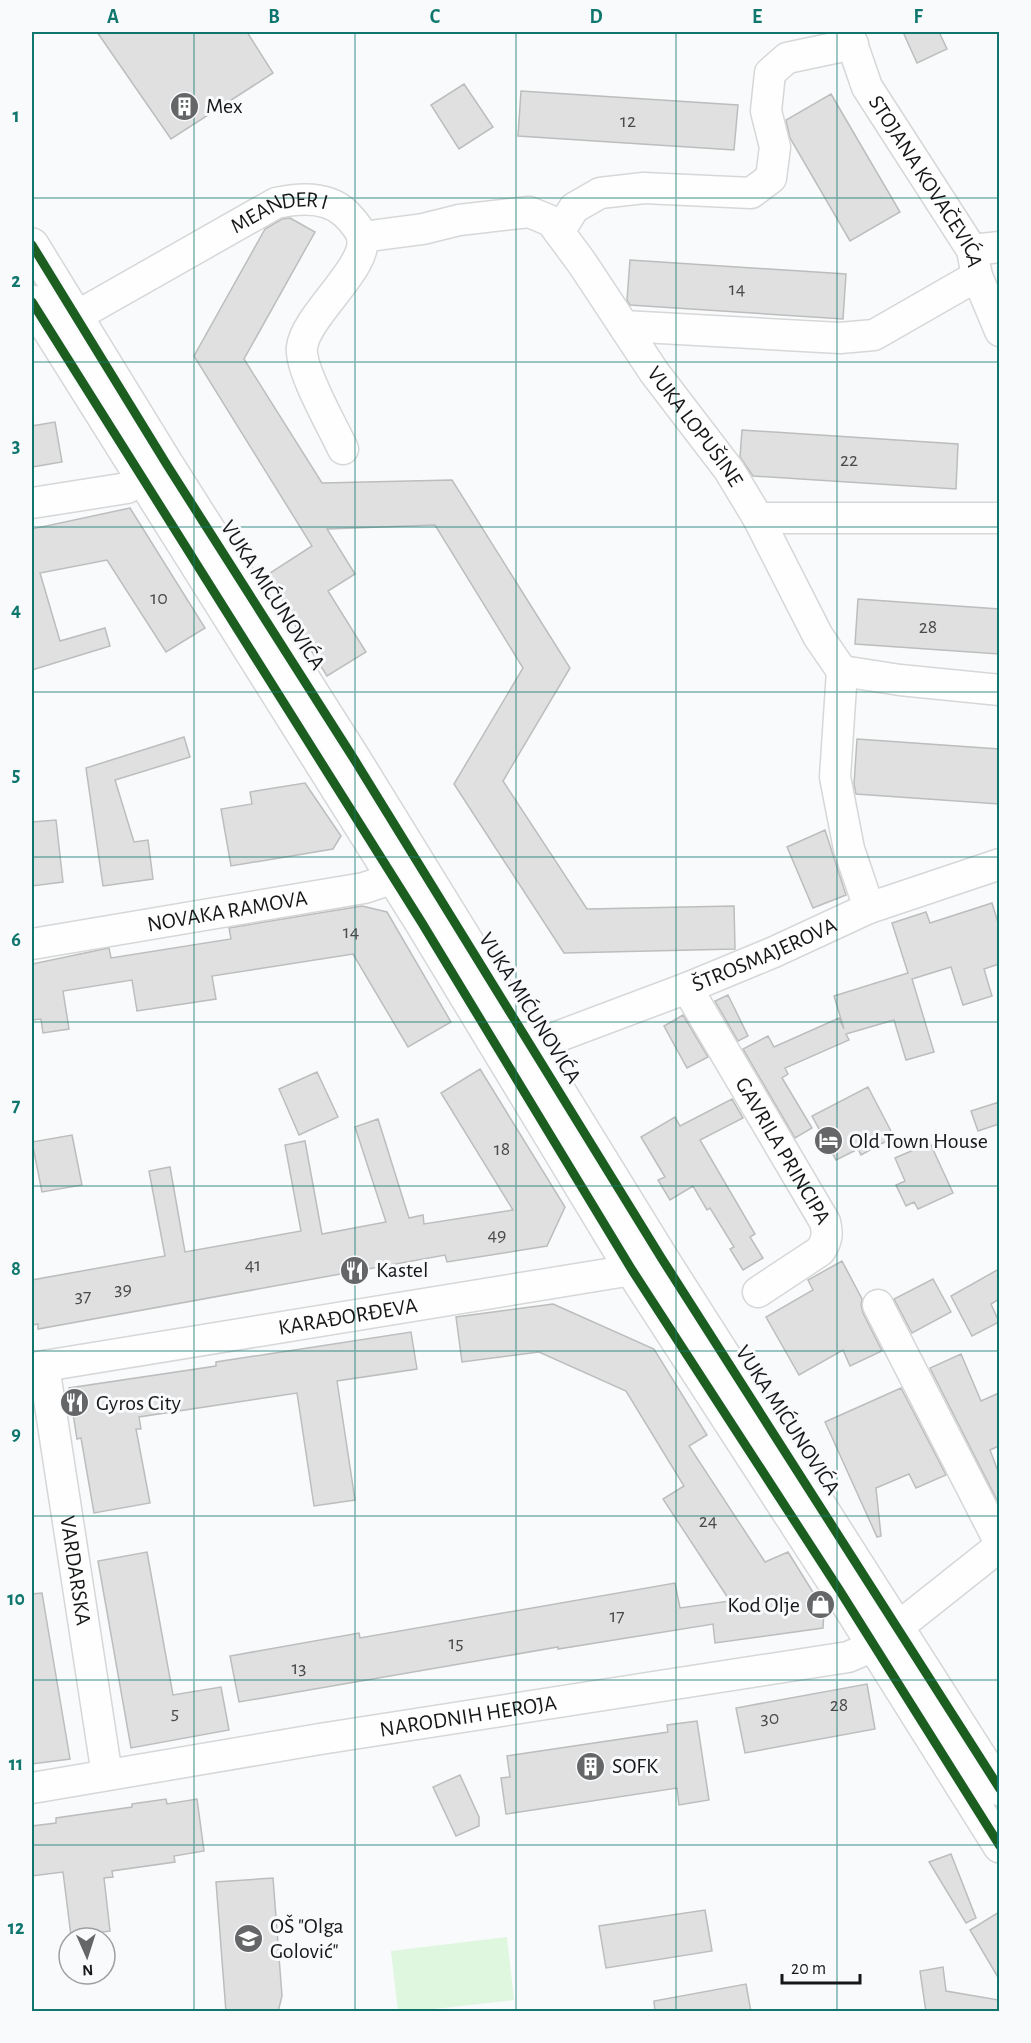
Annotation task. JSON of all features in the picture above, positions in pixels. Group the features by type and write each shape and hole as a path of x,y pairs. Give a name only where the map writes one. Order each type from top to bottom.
{"main road":[{"name":"VUKA MIĆUNOVIĆA","path":"32,245 75,316 155,472"},
{"name":"VUKA MIĆUNOVIĆA","path":"32,302 155,472 406,870 632,1270 886,1637 999,1789"},
{"name":"VUKA MIĆUNOVIĆA","path":"406,870 532,1048 662,1259 886,1637 999,1846"}],"street":[{"path":"559,232 574,208 600,193 644,188 751,193 771,178 775,147 766,111 770,73 787,58 851,38"},
{"name":"STOJANA KOVAČEVIĆA","path":"851,38 867,87 983,258 999,331"},
{"name":"MEANDER I","path":"75,316 276,203 298,198 323,202 342,210 354,223 362,237 360,258 308,330 302,347 304,364 343,449"},
{"name":"VUKA LOPUŠINE","path":"362,237 423,229 459,220 530,212 551,221 654,372 729,470 758,518 818,636 842,671"},
{"path":"624,326 840,338 874,335 983,258"},
{"path":"32,503 128,488 155,472"},
{"path":"758,518 999,518"},
{"path":"869,908 849,849 835,777 842,671 900,680 999,690"},
{"name":"ŠTROSMAJEROVA","path":"532,1048 774,952 869,908 999,864"},
{"name":"NOVAKA RAMOVA","path":"32,944 364,888 406,870"},
{"name":"GAVRILA PRINCIPA","path":"687,988 825,1222 828,1233 820,1251 758,1292"},
{"name":"KARAĐORĐEVA","path":"38,1367 632,1270 662,1259"},
{"path":"878,1305 999,1544"},
{"name":"VARDARSKA","path":"38,1367 107,1775"},
{"name":"NARODNIH HEROJA","path":"32,1788 320,1738 848,1657 886,1637 999,1544"}],"green space":[{"path":"507,1937 514,2000 398,2011 391,1951"}],"building":[{"name":"Mex","path":"97,32 247,32 273,73 171,139"},
{"path":"903,32 939,32 947,49 917,63"},
{"path":"464,84 493,127 459,149 431,105"},
{"path":"521,91 738,105 734,150 518,136"},
{"path":"831,94 900,212 850,241 790,138 786,120"},
{"path":"290,218 315,232 244,359 322,483 452,480 570,668 503,781 587,909 734,906 735,949 564,953 454,784 523,668 435,525 327,529 355,574 328,591 366,652 327,676 292,620 294,619 267,575 312,546 194,356 265,229 282,219"},
{"path":"630,260 846,274 843,319 630,305 627,300"},
{"path":"55,422 62,462 32,467 32,426"},
{"path":"742,430 958,444 956,489 753,476 740,457"},
{"path":"130,508 205,628 166,652 107,560 40,573 60,641 105,628 110,646 32,670 32,529"},
{"path":"858,599 999,609 999,654 855,644"},
{"path":"184,737 190,757 115,780 134,842 148,840 153,879 103,886 86,768"},
{"path":"857,739 999,749 999,804 856,794 854,784"},
{"path":"305,783 341,836 333,849 231,866 221,809 252,804 250,792"},
{"path":"56,820 63,882 32,886 32,822"},
{"path":"825,830 846,895 813,908 787,847"},
{"path":"992,903 999,926 999,964 984,969 992,996 963,1005 951,967 912,979 934,1052 906,1060 894,1020 846,1034 849,1040 785,1068 788,1074 782,1078 812,1128 795,1138 743,1049 768,1036 774,1047 839,1018 844,1029 834,996 908,973 892,923 926,912 930,923"},
{"path":"362,906 387,912 451,1022 408,1047 353,954 212,976 216,999 137,1011 132,980 63,991 69,1029 43,1033 41,1019 32,1020 32,964 109,948 111,958 231,939 229,928"},
{"path":"728,995 748,1036 738,1041 715,1001"},
{"path":"683,1015 708,1057 687,1068 664,1026"},
{"path":"480,1069 565,1207 547,1246 447,1262 445,1255 38,1329 38,1324 32,1325 32,1280 165,1256 149,1171 170,1167 185,1252 301,1231 285,1145 305,1141 322,1234 386,1222 355,1127 378,1119 409,1218 423,1215 424,1224 513,1210 441,1093"},
{"path":"317,1072 338,1117 299,1135 279,1089"},
{"path":"868,1087 894,1137 861,1155 858,1149 836,1160 812,1116"},
{"path":"732,1099 743,1118 700,1140 755,1234 750,1237 763,1258 743,1270 730,1249 734,1247 710,1208 707,1210 693,1186 670,1200 658,1180 665,1177 641,1137 675,1117 680,1126"},
{"path":"999,1102 999,1124 978,1131 971,1111"},
{"path":"72,1135 82,1185 42,1192 32,1142"},
{"path":"930,1143 953,1193 918,1209 914,1202 906,1206 896,1185 905,1181 895,1158"},
{"path":"842,1261 862,1299 863,1313 882,1351 850,1366 843,1350 799,1375 766,1317 813,1290 808,1280"},
{"path":"999,1269 999,1299 991,1304 999,1322 972,1336 951,1296"},
{"path":"933,1279 951,1312 912,1333 894,1299"},
{"path":"553,1304 654,1349 707,1435 689,1446 765,1562 788,1552 824,1610 823,1628 715,1643 713,1624 558,1649 558,1647 239,1702 230,1656 359,1633 360,1638 675,1583 680,1608 730,1601 663,1499 684,1486 626,1391 539,1352 462,1362 456,1317"},
{"path":"411,1332 417,1369 337,1381 355,1500 314,1506 297,1393 139,1417 141,1429 136,1429 150,1503 94,1513 81,1438 77,1439 69,1388 216,1366 216,1362"},
{"path":"961,1354 981,1401 999,1393 999,1446 990,1450 999,1474 999,1504 930,1368"},
{"path":"901,1388 946,1475 916,1488 909,1474 876,1488 881,1536 877,1537 825,1422"},
{"path":"147,1552 173,1695 221,1687 229,1730 131,1748 98,1561"},
{"path":"42,1593 70,1759 32,1764 32,1594"},
{"path":"867,1684 875,1729 745,1753 736,1708"},
{"name":"SOFK","path":"697,1721 709,1800 679,1805 677,1788 506,1814 501,1778 510,1777 507,1756 668,1732 667,1725"},
{"path":"460,1775 479,1817 479,1826 456,1836 433,1787"},
{"path":"166,1799 167,1804 197,1799 204,1851 174,1856 175,1862 112,1871 113,1877 104,1878 109,1926 70,1926 63,1872 32,1876 32,1826 56,1823 56,1818 132,1807 132,1804"},
{"path":"951,1854 976,1918 966,1923 929,1862"},
{"name":"OŠ \"Olga Golović\"","path":"273,1878 282,1996 278,2012 226,2012 216,1882"},
{"path":"705,1910 712,1951 606,1968 599,1926"},
{"path":"999,1912 999,1979 970,1930"},
{"path":"943,1967 946,1991 999,2000 998,2012 926,2012 920,1971"},
{"path":"746,1984 751,2012 655,2012 654,2001"}],"cycle path":[{"path":"32,245 167,465 354,759 662,1259 1000,1789"},
{"path":"32,302 422,923 632,1270 840,1591 1000,1846"}],"place":[{"name":"Mex","path":"185,106"},
{"name":"Old Town House","path":"828,1141"},
{"name":"Kastel","path":"355,1270"},
{"name":"Gyros City","path":"75,1403"},
{"name":"Kod Olje","path":"821,1605"},
{"name":"SOFK","path":"591,1766"},
{"name":"OŠ \"Olga Golović\"","path":"249,1939"}]}
